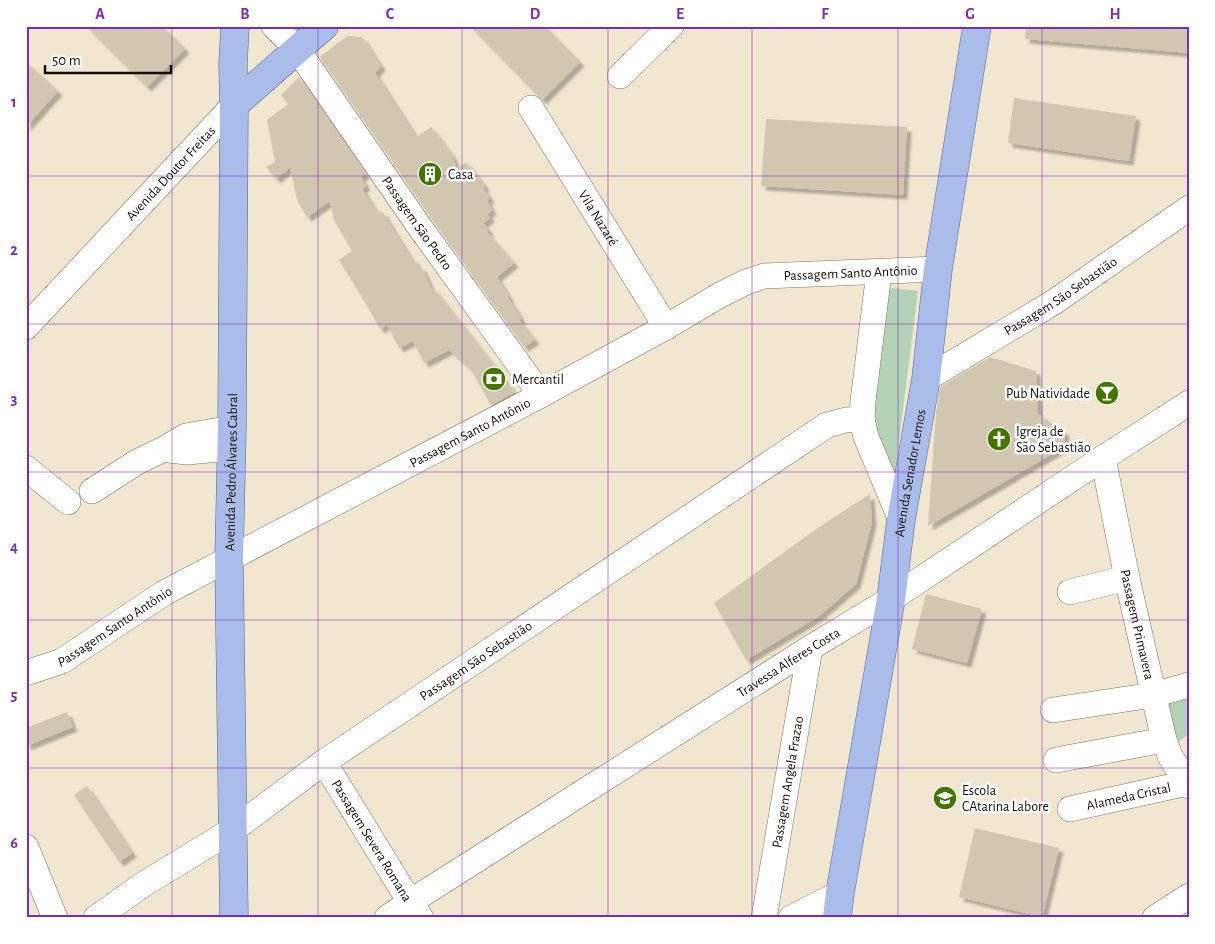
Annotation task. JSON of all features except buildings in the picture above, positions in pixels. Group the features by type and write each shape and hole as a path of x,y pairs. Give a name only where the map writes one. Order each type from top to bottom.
{"main road":[{"name":"Avenida Pedro Álvares Cabral","path":"234,26 232,438 229,560 234,918"},
{"name":"Avenida Doutor Freitas","path":"234,105 324,26"},
{"name":"Avenida Senador Lemos","path":"839,905 891,600 901,520 926,379 938,269 976,26"}],"street":[{"name":"Passagem São Pedro","path":"274,26 297,49 419,226 541,395"},
{"path":"620,76 671,26"},
{"name":"Avenida Doutor Freitas","path":"26,327 234,105"},
{"name":"Vila Nazaré","path":"531,108 666,327"},
{"name":"Passagem São Sebastião","path":"926,379 1054,302 1189,208"},
{"name":"Passagem Santo Antônio","path":"26,673 62,661 164,594 541,395 746,282 764,276 938,269"},
{"path":"879,272 862,419 866,436 901,520"},
{"name":"Travessa Alferes Costa","path":"387,918 416,910 810,648 891,600 1103,458 1189,403"},
{"name":"Passagem São Sebastião","path":"96,918 144,884 234,829 324,762 827,425 846,420 862,419"},
{"path":"92,491 137,462 186,436 232,438"},
{"name":"Passagem Primavera","path":"1103,458 1153,695 1188,784"},
{"path":"26,468 68,502"},
{"path":"1070,592 1127,578"},
{"name":"Passagem Angela Frazao","path":"764,918 810,648"},
{"path":"1052,710 1153,695 1189,685"},
{"path":"1056,760 1174,747"},
{"name":"Passagem Severa Romana","path":"324,762 416,910"},
{"name":"Alameda Cristal","path":"1070,809 1188,784"},
{"path":"26,847 55,918"},
{"path":"1155,918 1189,896"},
{"path":"791,918 839,905"}],"green space":[{"path":"883,287 918,291 895,472 875,444 871,383"},
{"path":"1189,690 1189,734 1177,743 1159,699"}],"place":[{"name":"Casa","path":"430,174"},
{"name":"Mercantil","path":"494,379"},
{"name":"Pub Natividade","path":"1107,393"},
{"name":"Igreja de São Sebastião","path":"999,439"},
{"name":"Escola CAtarina Labore","path":"945,798"}]}
